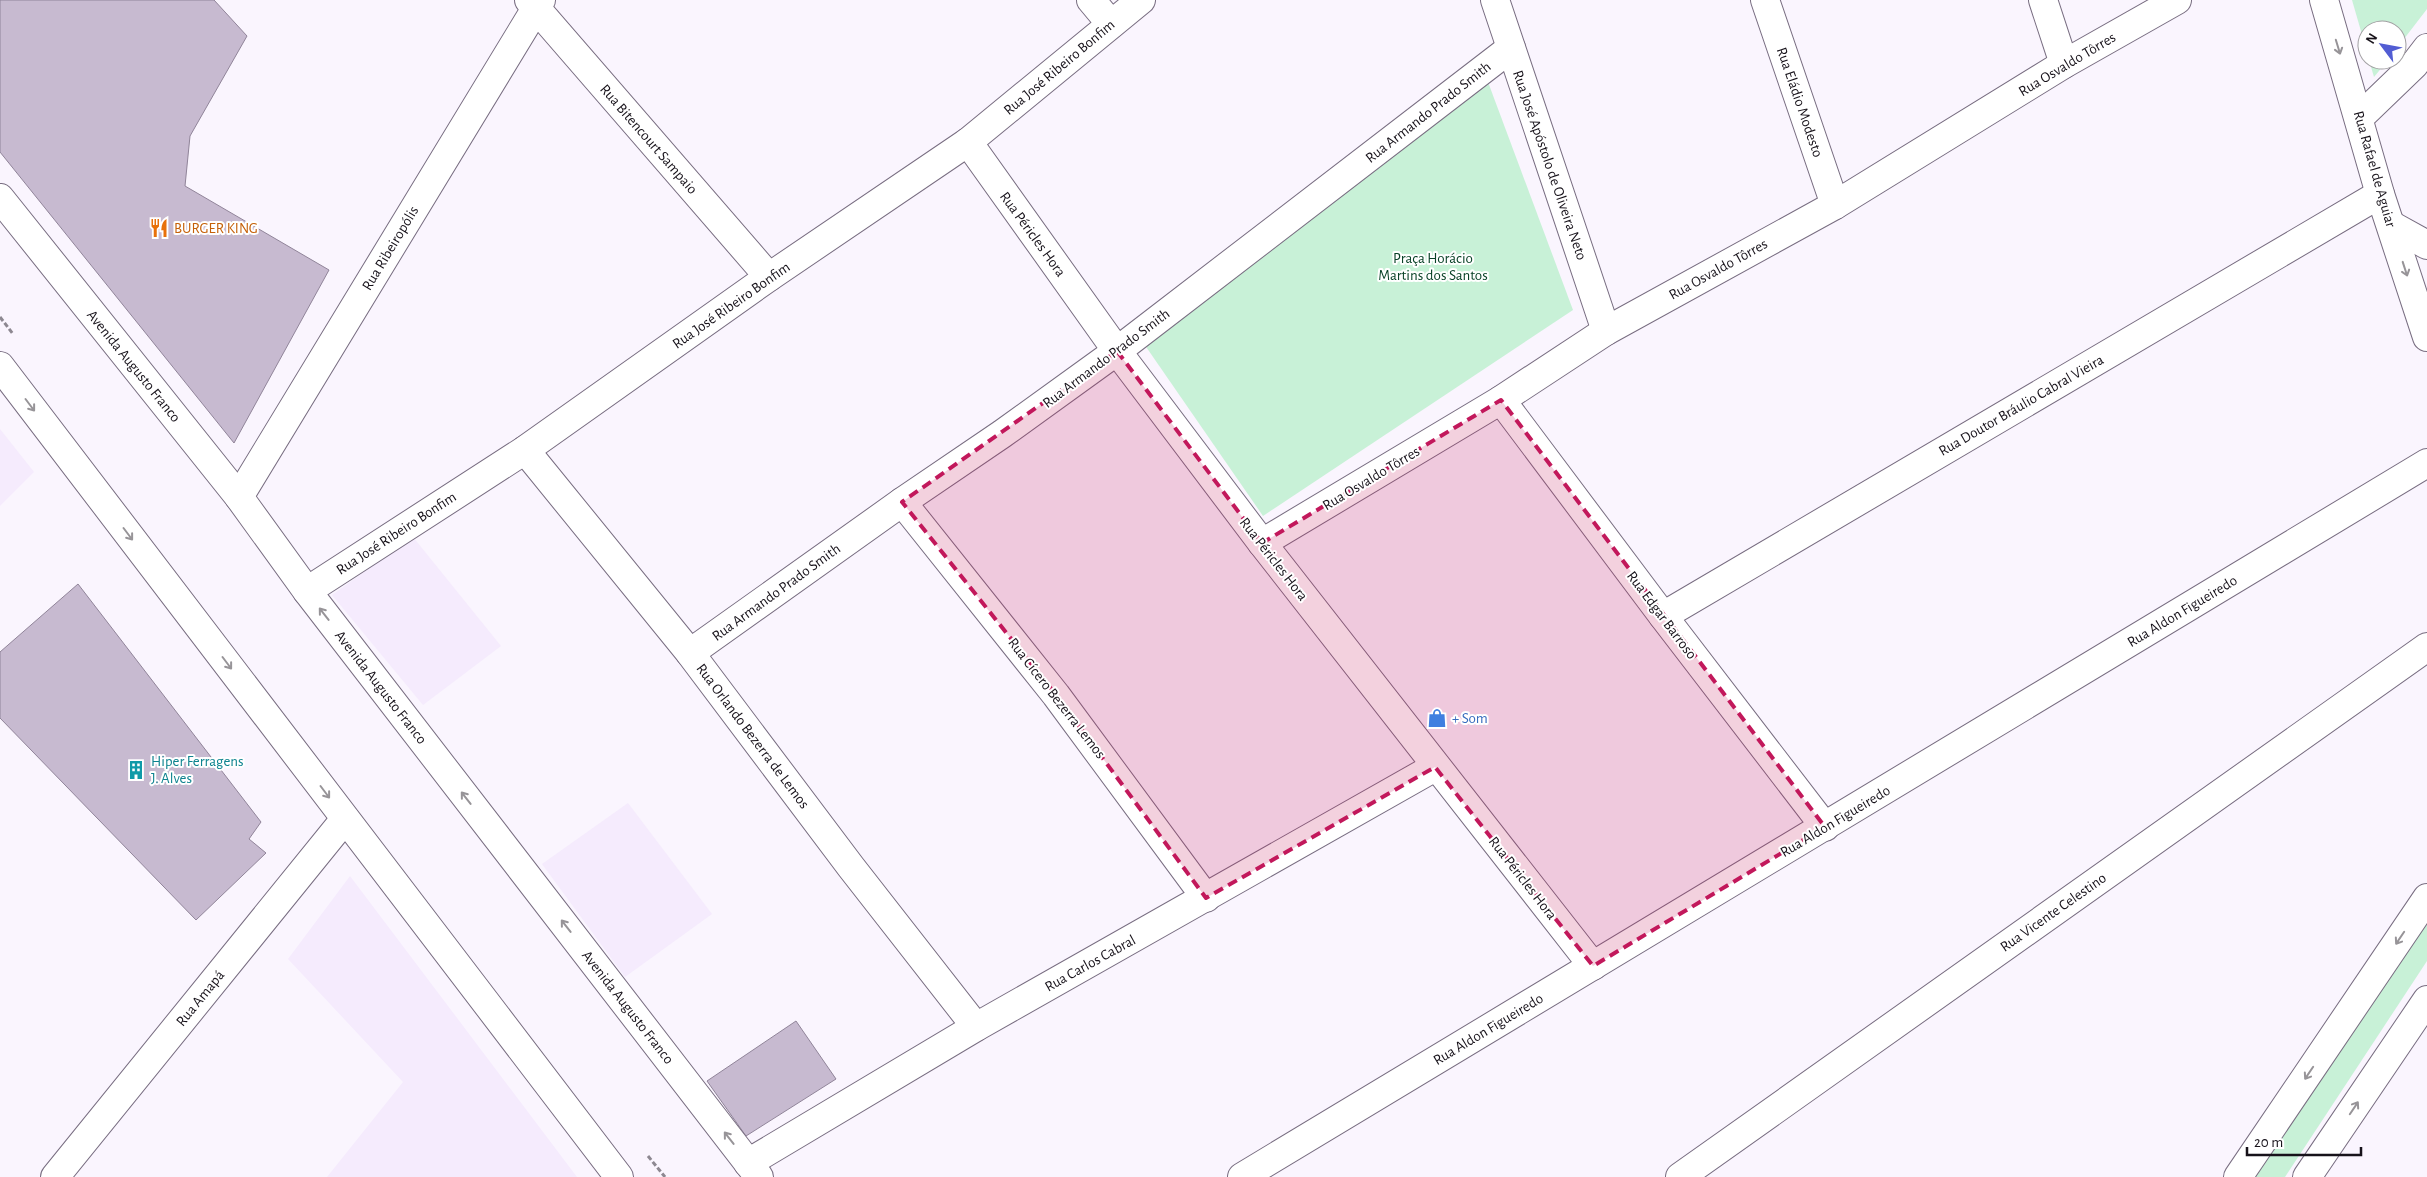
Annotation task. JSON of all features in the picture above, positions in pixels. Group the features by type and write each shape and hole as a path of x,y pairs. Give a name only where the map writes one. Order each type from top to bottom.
{"street":[{"path":"1091,0 1111,24"},
{"name":"Rua José Ribeiro Bonfim","path":"306,591 525,450 769,277 968,142 1141,0"},
{"name":"Rua José Apóstolo de Oliveira Neto","path":"1495,0 1606,331"},
{"name":"Rua Eládio Modesto","path":"1765,0 1836,205"},
{"path":"2042,0 2064,64"},
{"name":"Rua Osvaldo Tôrres","path":"1262,543 1501,400 1606,331 1836,205 2064,64 2177,0"},
{"name":"Rua Rafael de Aguiar","path":"2324,0 2360,117 2380,194 2427,337"},
{"name":"Rua Bitencourt Sampaio","path":"535,3 769,277"},
{"name":"Rua Ribeiropólis","path":"239,497 535,3"},
{"name":"Rua Armando Prado Smith","path":"690,653 1117,351 1511,48"},
{"path":"2360,117 2414,65 2427,48"},
{"name":"Rua Péricles Hora","path":"968,142 1117,351 1262,543 1435,767 1593,966"},
{"name":"Rua Doutor Bráulio Cabral Vieira","path":"1662,616 2380,194"},
{"name":"Avenida Augusto Franco","path":"0,198 239,497 306,591 753,1170"},
{"path":"2391,225 2427,245"},
{"path":"0,366 619,1177"},
{"name":"Rua Edgar Barroso","path":"1501,400 1662,616 1825,827"},
{"name":"Rua Orlando Bezerra de Lemos","path":"525,450 690,653 851,867 976,1027"},
{"name":"Rua Aldon Figueiredo","path":"1242,1177 2427,463"},
{"name":"Rua Cícero Bezerra Lemos","path":"902,502 1056,695 1206,898"},
{"name":"Rua Vicente Celestino","path":"1680,1177 2427,647"},
{"name":"Rua Carlos Cabral","path":"753,1170 976,1027 1435,767"},
{"name":"Rua Amapá","path":"55,1177 345,818"},
{"path":"2238,1177 2427,898"},
{"path":"2308,1177 2427,1000"}],"highlighted area":[{"path":"1117,351 1262,543 1501,400 1825,827 1593,966 1435,767 1206,898 1056,695 902,502"}],"shaded area":[{"path":"0,429 34,472 0,506"},
{"path":"413,537 501,646 423,705 332,595"},
{"path":"628,803 712,914 625,977 542,864"},
{"path":"350,876 577,1177 327,1177 403,1082 288,959"}],"green space":[{"path":"2352,0 2427,0 2427,9 2407,35 2407,20 2358,20"},
{"path":"2372,70 2380,70 2374,77"},
{"name":"Praça Horácio Martins dos Santos","path":"1488,82 1573,310 1263,516 1142,341"},
{"path":"2427,921 2427,961 2285,1177 2255,1177"}],"building":[{"name":"BURGER KING","path":"0,0 214,0 247,36 190,136 185,186 329,270 234,443 0,152"},
{"name":"Hiper Ferragens J. Alves","path":"78,584 261,822 249,839 266,853 196,920 0,718 0,652"},
{"path":"796,1021 836,1079 746,1136 707,1081"}],"place":[{"name":"BURGER KING","path":"159,228"},
{"name":"+ Som","path":"1437,718"},
{"name":"Hiper Ferragens J. Alves","path":"136,770"}]}
